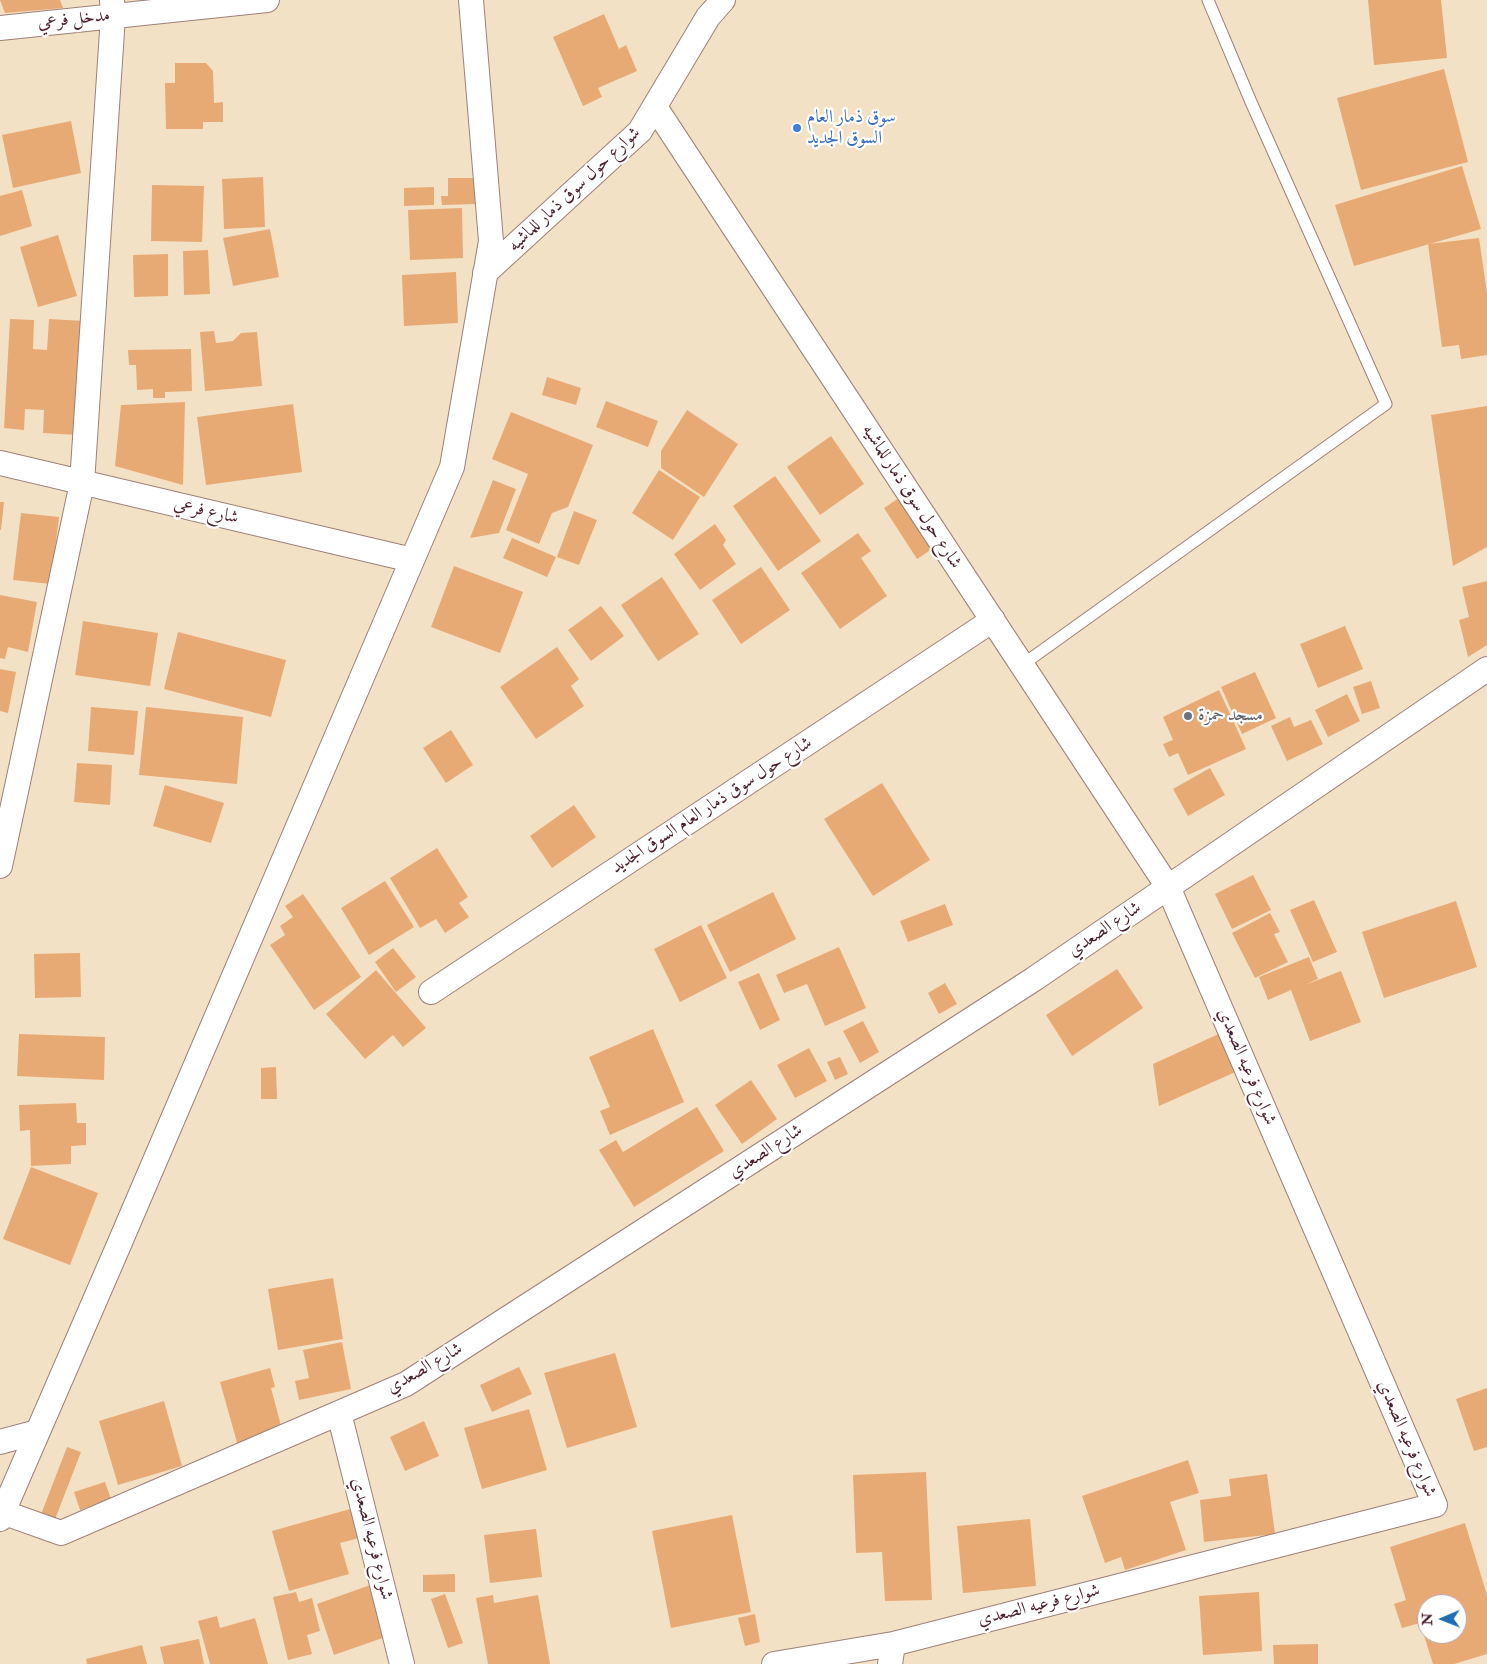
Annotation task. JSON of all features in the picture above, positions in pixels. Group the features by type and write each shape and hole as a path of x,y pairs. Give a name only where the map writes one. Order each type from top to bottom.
{"street":[{"name":"مدخل فرعي","path":"0,28 112,8 267,0"},
{"path":"1,1516 452,467 491,241 471,0"},
{"name":"شوارع حول سوق ذمار للماشيه","path":"486,274 640,131 708,18 723,0"},
{"path":"0,866 82,483 112,8"},
{"name":"شارع حول سوق ذمار للماشيه","path":"654,107 1168,887"},
{"name":"شارع فرعي","path":"0,463 412,560"},
{"name":"شارع حول سوق ذمار العام السوق الجديد","path":"431,992 993,620"},
{"name":"شارع الصعدي","path":"1,1516 61,1533 406,1384 1034,979 1487,669"},
{"name":"شوارع فرعيه الصعدي","path":"774,1664 892,1654 1435,1505 1168,887"},
{"name":"شوارع فرعيه الصعدي","path":"339,1413 402,1664"},
{"path":"0,1442 37,1432"}],"lane":[{"path":"1022,665 1386,404 1251,102 1208,0"}],"building":[{"path":"0,0 60,0 63,8 5,13"},
{"path":"1368,0 1441,0 1447,58 1374,65"},
{"path":"604,14 619,49 626,45 637,71 598,88 602,97 583,106 553,37"},
{"path":"175,63 206,63 213,71 214,103 223,102 223,122 203,122 203,129 166,129 165,83 175,83"},
{"path":"1444,69 1468,162 1361,190 1337,98"},
{"path":"71,121 81,173 13,188 2,135"},
{"path":"1462,166 1481,229 1354,266 1335,205"},
{"path":"263,177 265,227 224,229 222,179"},
{"path":"448,178 475,178 475,204 442,205 441,196 448,196"},
{"path":"152,185 204,186 202,242 151,241"},
{"path":"434,187 434,205 404,206 404,188"},
{"path":"22,190 32,226 0,236 0,196"},
{"path":"462,208 463,258 410,260 408,210"},
{"path":"270,229 279,277 233,286 223,238"},
{"path":"58,235 77,296 38,307 20,247"},
{"path":"1479,238 1487,293 1487,355 1461,359 1459,345 1442,347 1428,244"},
{"path":"208,250 210,294 184,295 183,251"},
{"path":"168,254 168,296 134,297 133,255"},
{"path":"456,272 458,323 404,326 402,275"},
{"path":"10,319 34,320 33,349 47,350 49,319 85,321 78,435 43,433 44,410 25,409 24,430 4,428"},
{"path":"214,331 216,343 233,341 241,333 257,332 262,386 205,391 200,332"},
{"path":"191,349 192,391 165,392 165,398 153,398 153,389 137,390 136,365 129,365 128,350"},
{"path":"547,377 581,388 576,405 542,395"},
{"path":"606,401 658,421 648,447 596,427"},
{"path":"185,402 183,485 115,466 121,405"},
{"path":"293,404 302,472 206,485 197,417"},
{"path":"1487,406 1487,547 1453,566 1431,415"},
{"path":"687,410 738,444 704,497 661,468 661,451"},
{"path":"511,412 593,445 568,507 552,513 539,544 506,530 528,474 492,459"},
{"path":"831,436 864,484 820,515 787,467"},
{"path":"659,470 700,497 673,540 632,513"},
{"path":"775,476 821,541 778,571 733,506"},
{"path":"493,480 516,489 499,533 470,538"},
{"path":"902,496 935,547 917,559 884,508"},
{"path":"0,502 4,502 1,530 0,530"},
{"path":"574,511 597,520 579,565 557,557"},
{"path":"21,513 59,517 51,584 13,580"},
{"path":"715,524 726,540 723,545 736,564 700,590 674,554"},
{"path":"858,533 871,551 861,558 887,596 840,629 801,573"},
{"path":"512,538 556,557 547,577 503,558"},
{"path":"454,566 523,592 500,653 431,627"},
{"path":"761,567 790,610 741,644 712,600"},
{"path":"662,577 699,634 658,661 621,605"},
{"path":"1487,581 1487,645 1468,657 1459,620 1469,617 1462,587"},
{"path":"0,595 37,602 28,652 8,647 5,659 0,658"},
{"path":"601,606 624,636 591,661 568,630"},
{"path":"83,621 158,633 150,686 75,675"},
{"path":"1345,626 1363,669 1318,688 1300,644"},
{"path":"178,632 286,660 271,717 164,689"},
{"path":"557,647 579,679 571,686 584,706 536,739 500,687"},
{"path":"0,669 16,672 8,713 0,711"},
{"path":"1255,672 1276,718 1242,734 1221,687"},
{"path":"1371,681 1380,708 1362,714 1353,687"},
{"path":"1219,690 1246,749 1188,775 1178,753 1169,757 1163,744 1173,740 1163,717"},
{"path":"1347,694 1360,721 1328,737 1315,710"},
{"path":"91,707 138,711 134,755 88,751"},
{"path":"146,707 243,717 237,784 139,775"},
{"path":"1290,717 1294,727 1311,720 1323,744 1287,761 1271,726"},
{"path":"451,730 473,765 446,783 423,748"},
{"path":"77,763 112,765 110,805 74,802"},
{"path":"1210,768 1225,795 1188,816 1173,789"},
{"path":"882,783 930,860 873,896 824,819"},
{"path":"165,785 224,803 211,843 153,826"},
{"path":"574,805 596,837 552,868 530,836"},
{"path":"437,848 468,897 459,903 469,917 445,933 436,919 420,928 390,878"},
{"path":"1253,875 1271,910 1232,929 1215,894"},
{"path":"385,881 414,927 369,955 341,908"},
{"path":"773,892 796,939 730,972 707,925"},
{"path":"303,894 361,977 314,1010 270,945 285,935 280,926 293,917 285,906"},
{"path":"1314,900 1337,952 1313,962 1290,910"},
{"path":"1456,901 1477,967 1384,998 1362,932"},
{"path":"945,904 953,925 908,942 900,921"},
{"path":"1270,913 1280,932 1274,934 1288,962 1255,978 1232,933"},
{"path":"701,925 727,978 680,1002 654,949"},
{"path":"839,947 866,1008 825,1026 807,984 784,993 776,975"},
{"path":"393,948 416,977 396,992 375,962"},
{"path":"80,953 81,997 35,998 34,954"},
{"path":"1309,957 1318,979 1305,985 1341,971 1361,1022 1310,1041 1291,990 1268,1000 1259,977"},
{"path":"1117,969 1143,1008 1072,1056 1046,1015"},
{"path":"376,970 426,1028 403,1047 393,1035 365,1059 326,1014"},
{"path":"759,973 780,1020 760,1030 738,982"},
{"path":"945,983 957,1004 939,1014 928,993"},
{"path":"863,1021 879,1052 860,1063 843,1031"},
{"path":"653,1029 684,1102 610,1135 600,1111 610,1107 589,1057"},
{"path":"1223,1032 1240,1070 1159,1106 1153,1064"},
{"path":"19,1034 105,1037 104,1080 17,1076"},
{"path":"809,1048 827,1081 795,1098 777,1065"},
{"path":"840,1057 848,1074 835,1080 827,1062"},
{"path":"276,1067 277,1099 261,1099 261,1068"},
{"path":"751,1080 777,1119 742,1144 715,1105"},
{"path":"76,1103 77,1123 86,1123 86,1145 71,1146 71,1164 31,1166 30,1130 20,1131 19,1105"},
{"path":"697,1107 724,1151 634,1207 599,1150 616,1140 623,1152"},
{"path":"31,1167 98,1193 70,1265 3,1239"},
{"path":"333,1278 343,1339 278,1350 268,1289"},
{"path":"342,1342 351,1389 299,1400 295,1381 309,1378 303,1350"},
{"path":"615,1353 637,1427 567,1448 544,1373"},
{"path":"519,1367 532,1394 492,1412 480,1385"},
{"path":"270,1368 275,1387 271,1388 283,1433 238,1446 220,1382"},
{"path":"1487,1388 1487,1447 1474,1451 1456,1399"},
{"path":"164,1401 182,1466 118,1485 99,1421"},
{"path":"529,1409 547,1470 482,1489 464,1428"},
{"path":"424,1421 439,1456 405,1471 390,1437"},
{"path":"67,1447 81,1452 54,1522 40,1517"},
{"path":"1188,1460 1199,1493 1170,1502 1186,1550 1125,1570 1121,1557 1105,1563 1082,1496"},
{"path":"926,1472 932,1600 885,1601 882,1552 856,1553 853,1475"},
{"path":"1267,1474 1275,1534 1204,1542 1200,1500 1231,1496 1229,1479"},
{"path":"105,1482 111,1499 80,1510 74,1492"},
{"path":"350,1509 359,1538 340,1543 349,1574 289,1591 272,1531"},
{"path":"732,1515 751,1612 671,1628 652,1531"},
{"path":"1030,1519 1036,1586 963,1593 957,1526"},
{"path":"1465,1523 1487,1595 1487,1654 1454,1664 1433,1664 1427,1644 1467,1644 1467,1594 1417,1594 1417,1624 1402,1628 1394,1604 1406,1600 1390,1547"},
{"path":"536,1529 542,1577 490,1583 484,1535"},
{"path":"455,1574 455,1592 423,1592 423,1575"},
{"path":"373,1584 391,1635 334,1655 317,1604"},
{"path":"296,1592 299,1602 312,1598 320,1631 307,1635 312,1654 288,1660 273,1597"},
{"path":"1259,1592 1262,1651 1203,1655 1199,1596"},
{"path":"445,1594 463,1643 448,1648 431,1599"},
{"path":"493,1595 494,1603 538,1595 550,1664 488,1664 476,1598"},
{"path":"755,1614 760,1642 745,1646 738,1618"},
{"path":"217,1616 220,1628 255,1618 268,1664 210,1664 198,1621"},
{"path":"199,1639 204,1664 164,1664 160,1647"},
{"path":"1318,1644 1318,1664 1274,1664 1273,1645"},
{"path":"142,1645 147,1664 87,1664 86,1659"}],"place":[{"name":"سوق ذمار العام السوق الجديد","path":"797,128"},
{"name":"مسجد حمزة","path":"1188,716"}]}
